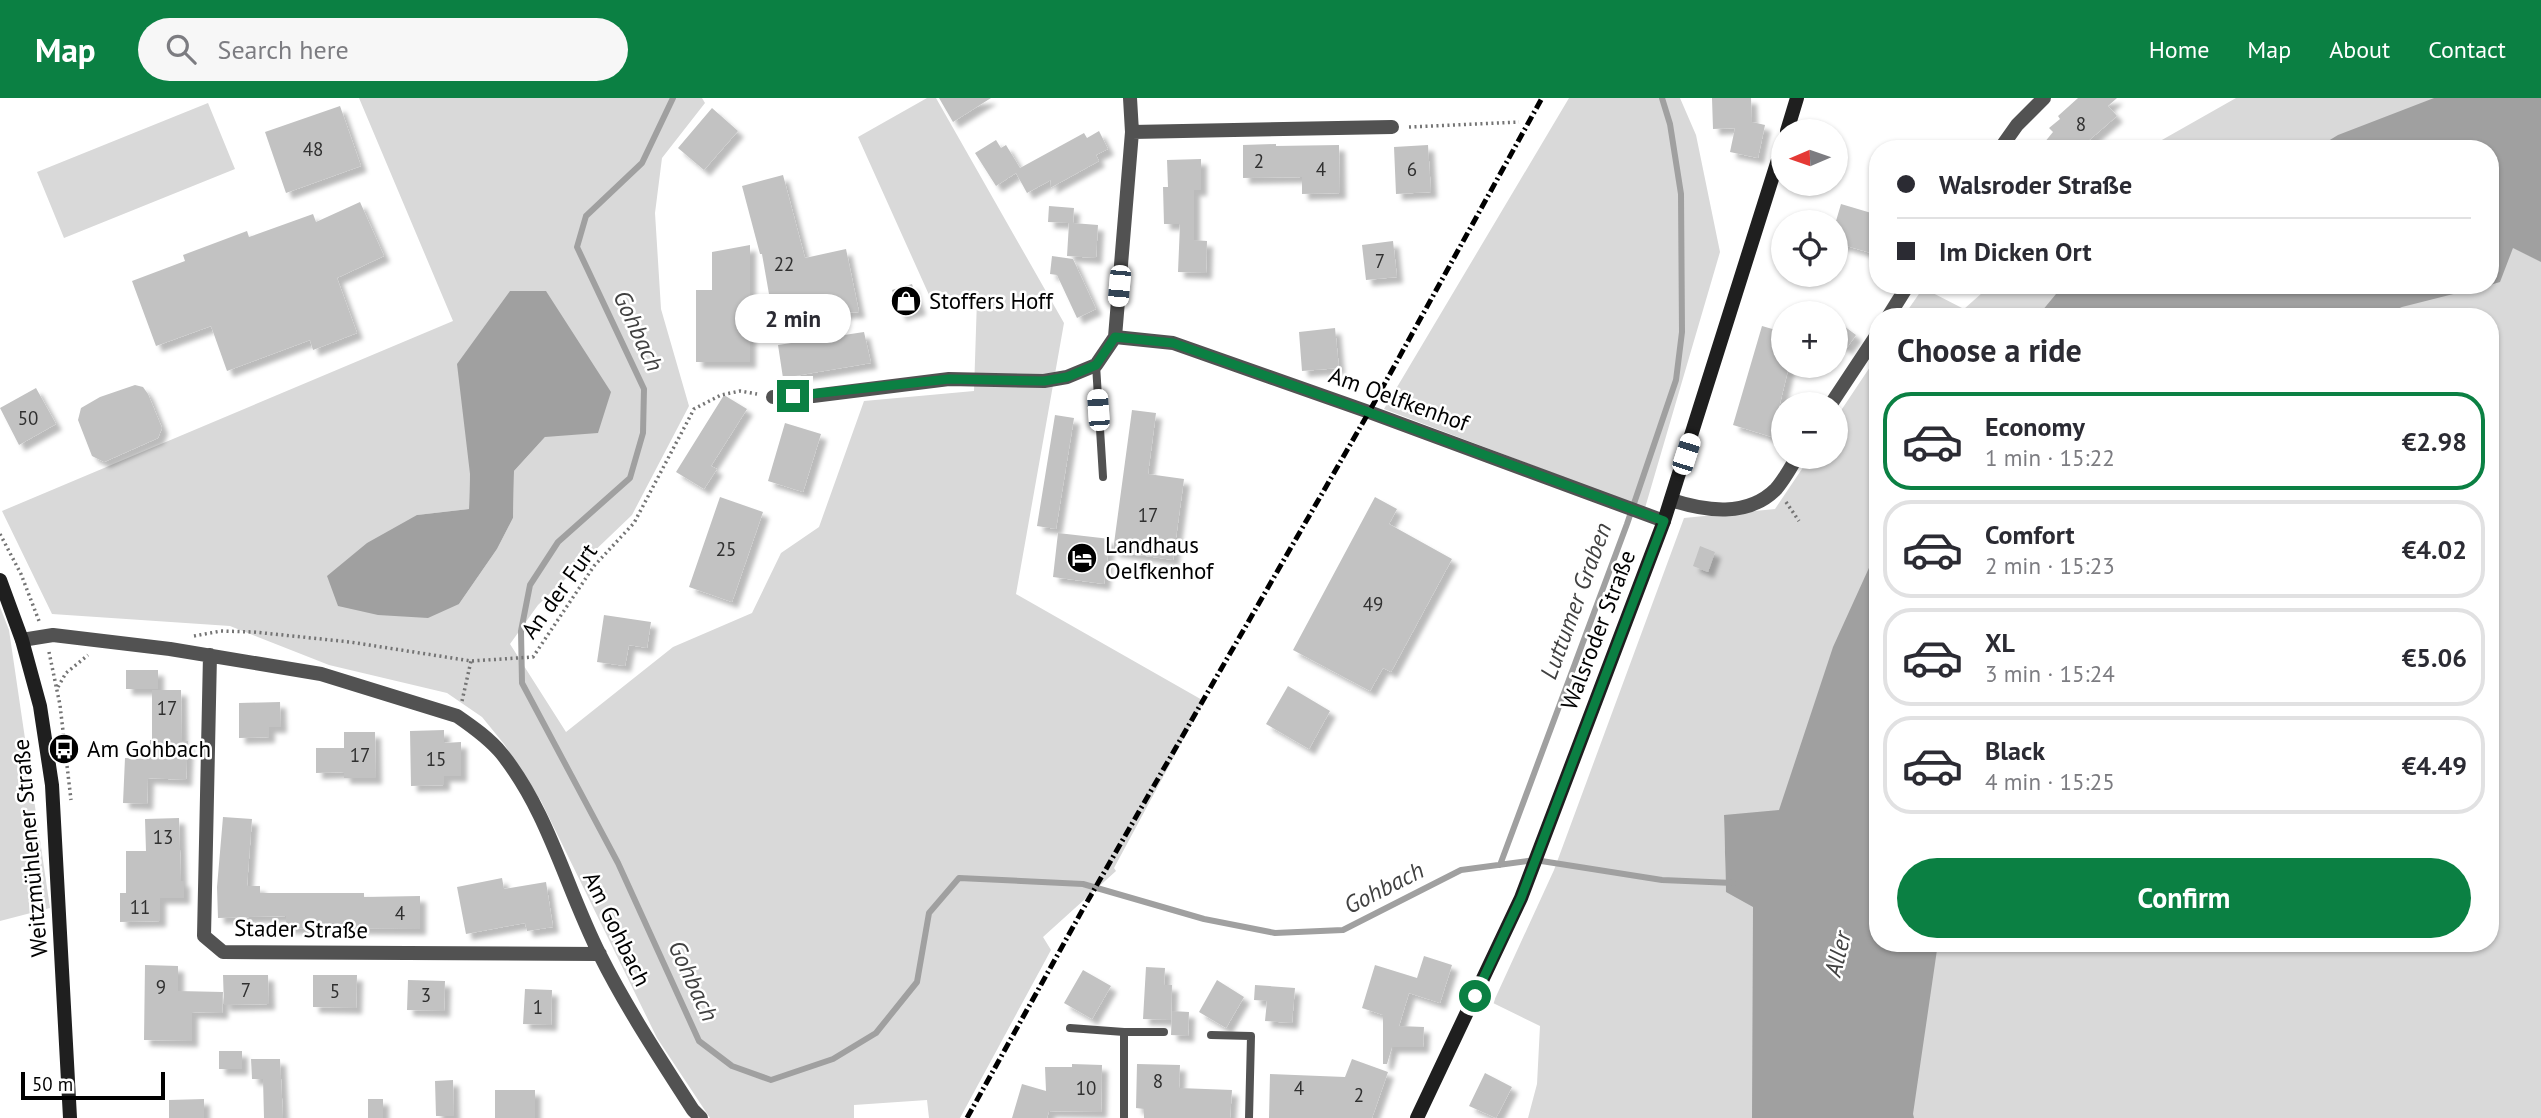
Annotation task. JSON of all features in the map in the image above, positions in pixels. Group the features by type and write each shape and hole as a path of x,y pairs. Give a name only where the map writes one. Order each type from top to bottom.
{"main road":[{"path":"1791,119 1797,98"},
{"name":"Walsroder Straße","path":"1417,1118 1521,898 1664,521 1771,182"},
{"name":"Weitzmühlener Straße","path":"0,580 22,639 40,706 52,785 70,1118"}],"street":[{"path":"773,397 813,396 949,379 1044,381 1067,377 1096,365 1115,337 1132,132 1130,98"},
{"path":"2006,140 2017,125 2045,98"},
{"path":"1132,132 1392,127"},
{"name":"Am Oelfkenhof","path":"1115,337 1173,343 1664,521"},
{"path":"1839,392 1869,346"},
{"path":"1671,500 1695,508 1721,511 1754,504 1777,488 1789,469"},
{"name":"Am Gohbach","path":"22,639 53,635 170,649 321,674 457,716 501,753 536,806 600,954 692,1116"},
{"name":"Stader Straße","path":"210,655 204,936 223,952 600,954"}],"lane":[{"path":"1096,365 1103,477"},
{"path":"1070,1028 1164,1032"},
{"path":"1124,1032 1124,1118"},
{"path":"1211,1035 1251,1036 1250,1118"}],"path":[{"path":"1392,127 1519,122"},
{"name":"An der Furt","path":"170,649 182,639 221,631 350,642 471,662 533,657 594,566 634,523 694,409 721,395 740,391 773,397"},
{"path":"1782,497 1799,521"},
{"path":"0,534 42,627"},
{"path":"57,689 66,673 104,642"},
{"path":"467,685 471,662"}],"shaded area":[{"path":"359,98 702,98 705,103 662,158 655,213 661,309 689,406 632,515 538,605 510,644 566,732 673,647 752,613 781,553 819,527 864,401 974,391 977,299 934,306 858,137 927,98 936,98 1064,323 1016,594 1204,701 1114,868 1116,871 1043,937 1051,950 960,1118 929,1118 927,1100 854,1105 854,1118 710,1118 657,1038 541,801 504,744 482,717 447,693 329,665 230,626 52,614 2,511 453,321","holes":["611,392 545,437 514,471 513,518 497,549 459,604 417,515 469,509 470,474"]},
{"path":"1569,98 1680,98 1696,135 1720,252 1645,508 1384,409"},
{"path":"2236,98 2541,98 2541,1118 1528,1118 1537,1084 1540,1026 1493,1003 1554,870 1684,518 1775,509 1802,469 1848,469 1848,400 1869,368 1869,952 2499,952 2499,308 1965,308 1981,294 2499,294 2499,140 2162,140","holes":["1735,815 1729,893 1726,891 1724,816"]},
{"path":"208,103 235,169 64,238 37,172"},
{"path":"1919,294 1935,294 1962,308 1909,308"},
{"path":"0,607 9,630 50,908 0,921"}],"water":[{"path":"2434,98 2541,98 2541,262 2513,248 2499,282 2499,140 2330,140"},
{"path":"510,291 546,291 611,392 598,433 545,437 514,471 513,518 497,549 459,604 428,618 378,615 338,606 327,576 367,543 417,515 469,509 470,474 457,364"},
{"path":"2056,294 2453,294 2400,308 2044,308"},
{"name":"Aller","path":"1869,568 1869,952 1937,952 1914,1118 1752,1118 1753,907 1726,892 1724,815 1779,810 1833,647"}],"building":[{"path":"939,98 991,98 953,122"},
{"path":"1712,98 1751,98 1752,122 1765,125 1758,158 1730,152 1735,128 1713,129"},
{"path":"2078,98 2117,98 2108,106 2117,116 2089,140 2046,140 2053,132 2049,128 2060,119 2058,116"},
{"path":"340,106 361,166 286,193 265,132"},
{"path":"712,108 738,131 704,170 678,148"},
{"path":"1099,131 1108,149 1096,155 1099,161 1050,188 1051,180 1027,193 1016,173 996,186 975,153 996,140 1001,148 1006,145 1020,168 1084,133 1087,138"},
{"path":"1243,145 1339,145 1340,193 1302,194 1302,177 1243,178"},
{"path":"1428,145 1431,192 1396,194 1394,147"},
{"path":"1201,159 1201,190 1194,190 1194,240 1207,241 1206,273 1178,272 1180,224 1164,224 1163,187 1168,187 1167,160"},
{"path":"783,175 805,258 846,249 859,312 773,317 762,254 742,186"},
{"path":"360,202 384,256 337,278 357,333 313,350 310,340 227,371 211,326 156,346 132,281 185,261 183,255 247,231 249,237 313,214 316,222"},
{"path":"1841,204 1869,212 1869,252 1848,246 1848,210 1839,210"},
{"path":"1049,206 1074,208 1073,223 1098,225 1096,258 1067,256 1069,223 1048,222"},
{"path":"1393,241 1397,277 1366,280 1362,245"},
{"path":"750,245 750,362 696,362 696,290 712,290 712,252"},
{"path":"1052,256 1073,259 1096,309 1077,318 1057,275 1050,274"},
{"path":"912,284 920,309 900,315 892,290"},
{"path":"1762,326 1771,329 1771,378 1786,378 1783,392 1771,392 1771,437 1733,425"},
{"path":"1335,328 1339,368 1302,371 1299,332"},
{"path":"1848,329 1856,335 1848,346"},
{"path":"864,332 871,363 783,378 778,345"},
{"path":"135,385 143,387 148,394 162,428 158,438 104,462 92,456 78,420 81,408 100,397"},
{"path":"36,388 56,424 19,445 0,408"},
{"path":"724,395 747,409 711,466 717,469 704,489 676,472"},
{"path":"1132,410 1156,413 1148,474 1184,479 1173,560 1113,551"},
{"path":"1055,415 1074,418 1056,529 1037,526"},
{"path":"785,423 821,434 803,492 768,481"},
{"path":"720,497 763,512 732,602 689,587"},
{"path":"1375,497 1397,509 1389,524 1452,559 1391,672 1383,668 1370,691 1293,650"},
{"name":"Landhaus Oelfkenhof","path":"1058,533 1110,539 1104,584 1053,577"},
{"path":"1700,546 1715,552 1708,572 1693,566"},
{"path":"604,615 651,622 647,648 629,645 625,666 597,662"},
{"path":"126,670 158,670 158,689 126,689"},
{"path":"1288,686 1330,711 1309,749 1266,724"},
{"path":"152,690 181,690 182,741 188,741 186,780 148,778 147,804 123,803 125,758 149,759 152,740"},
{"path":"280,702 281,727 269,727 269,737 239,738 239,703"},
{"path":"444,730 444,743 461,742 461,776 444,776 444,785 411,786 410,731"},
{"path":"344,732 375,732 376,778 344,778 344,772 316,773 316,748 344,748"},
{"path":"223,817 252,819 247,886 260,886 260,893 420,896 420,929 286,928 286,916 218,918 217,887"},
{"path":"179,818 184,898 160,898 160,921 120,922 120,893 126,893 126,851 146,851 145,819"},
{"path":"502,878 504,889 546,882 553,927 527,931 525,923 466,934 457,887"},
{"path":"1424,956 1452,965 1440,1003 1409,993 1399,1026 1424,1027 1423,1047 1392,1047 1387,1064 1383,1064 1383,1015 1362,1008 1375,965 1417,978"},
{"path":"145,965 178,966 178,991 223,992 222,1013 192,1012 192,1041 144,1040"},
{"path":"1146,967 1165,968 1164,985 1172,985 1171,1020 1143,1019"},
{"path":"1083,970 1111,986 1092,1019 1064,1003"},
{"path":"223,975 268,975 269,1004 224,1005"},
{"path":"313,975 357,975 356,1008 313,1007"},
{"path":"408,980 445,981 444,1011 407,1010"},
{"path":"1217,980 1244,997 1226,1028 1199,1012"},
{"path":"1255,985 1295,988 1292,1023 1265,1021 1267,1001 1254,1000"},
{"path":"525,989 552,990 551,1025 523,1024"},
{"path":"1172,1011 1189,1012 1188,1036 1171,1035"},
{"path":"219,1051 242,1051 242,1069 219,1069"},
{"path":"251,1059 280,1059 283,1118 264,1118 263,1079 252,1079"},
{"path":"1352,1059 1388,1072 1372,1118 1269,1118 1270,1074 1345,1077"},
{"path":"1072,1064 1102,1065 1101,1112 1049,1111 1047,1118 1012,1118 1022,1084 1046,1091 1045,1067 1072,1067"},
{"path":"1137,1064 1180,1065 1179,1088 1232,1090 1230,1118 1144,1118 1144,1109 1136,1108"},
{"path":"1485,1073 1512,1087 1496,1118 1469,1106"},
{"path":"453,1080 454,1116 436,1116 435,1081"},
{"path":"495,1090 535,1090 535,1118 495,1118"},
{"path":"204,1099 204,1118 169,1118 169,1100"},
{"path":"368,1099 383,1099 383,1118 368,1118"}],"waterway":[{"name":"Gohbach","path":"673,98 642,163 586,216 577,247 644,389 643,433 630,478 558,542 530,585 521,631 522,683 618,863 699,1041 732,1066 771,1080 833,1059 876,1033 917,982 929,913 959,878 1083,884 1204,919 1275,933 1343,930 1461,870 1535,860 1662,880 1733,883"},
{"name":"Luttumer Graben","path":"1500,865 1627,524 1676,380 1682,332 1681,194 1670,124 1662,98"}],"railway":[{"path":"967,1118 1083,909 1369,412 1542,98"}],"place":[{"name":"Stoffers Hoff","path":"906,301"},
{"name":"Landhaus Oelfkenhof","path":"1082,558"},
{"name":"Am Gohbach","path":"64,749"}],"route":[{"path":"793,396 813,396 949,379 1044,381 1067,377 1096,365 1115,337 1173,343 1664,521 1521,898 1475,996"}]}
